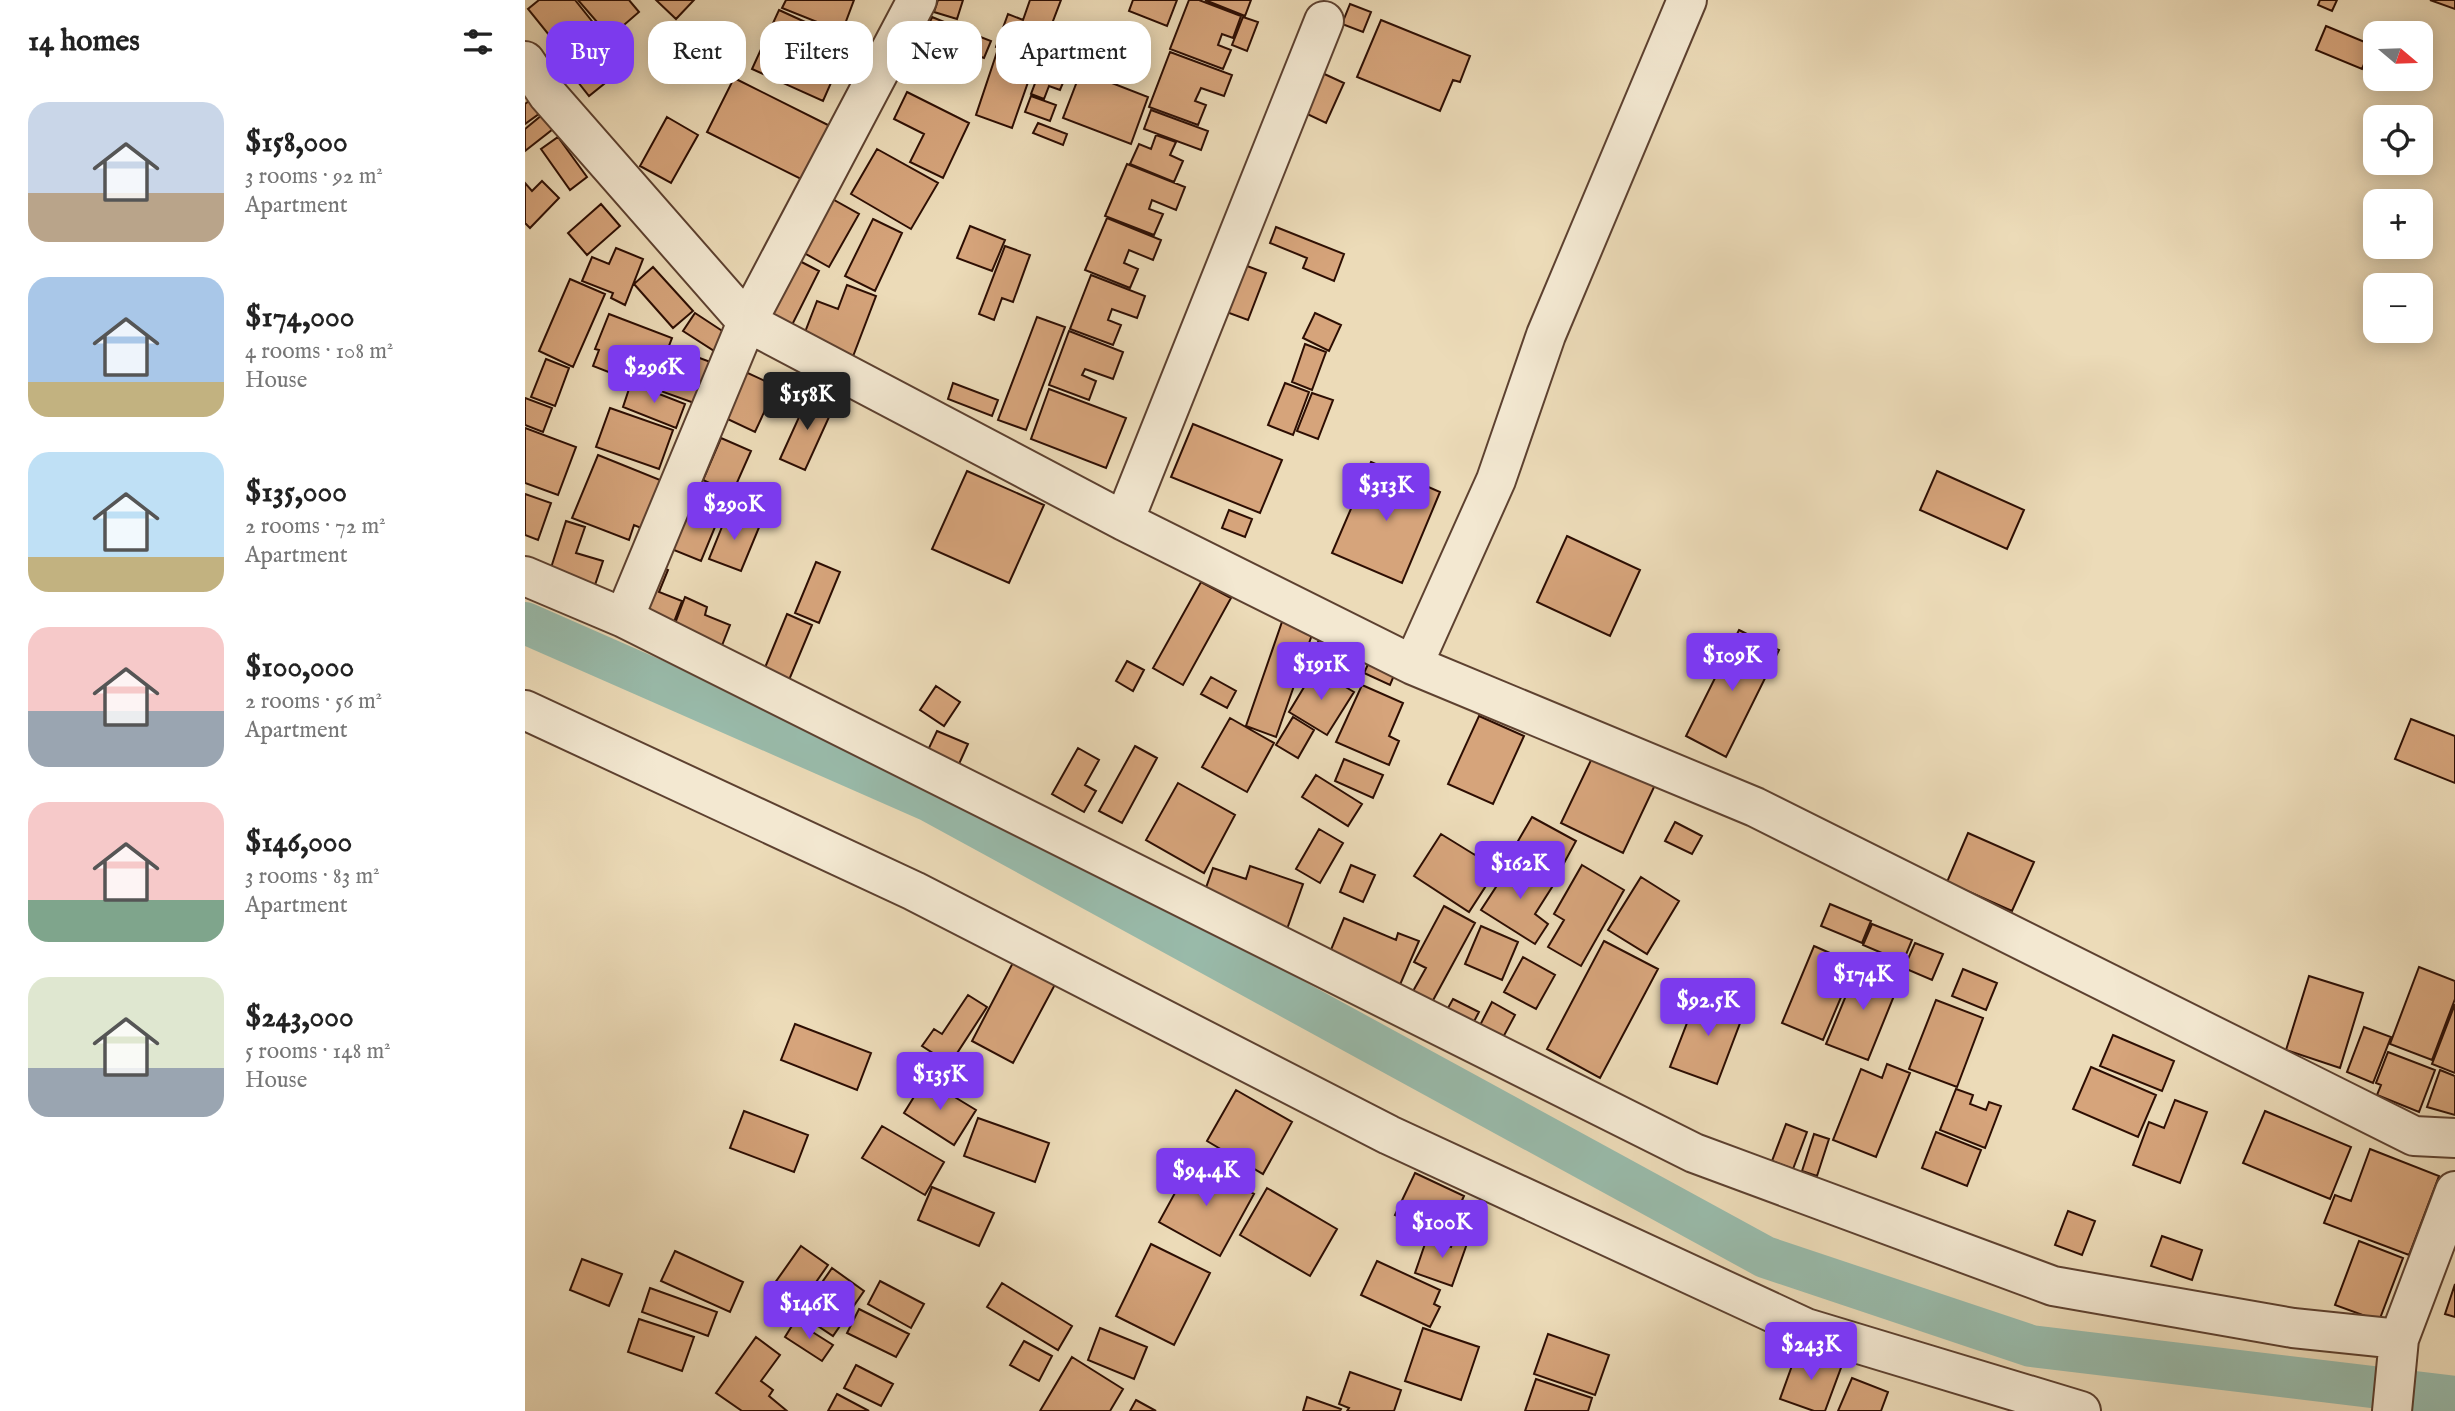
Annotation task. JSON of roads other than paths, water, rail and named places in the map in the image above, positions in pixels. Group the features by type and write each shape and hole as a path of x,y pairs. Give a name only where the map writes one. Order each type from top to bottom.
{"street":[{"path":"624,618 747,322 917,0"},
{"path":"1413,665 1496,480 1546,335 1686,0"},
{"path":"1124,522 1324,21"},
{"path":"525,61 548,95 747,322 1124,522 1413,665 1755,807 2414,1136 2455,1138"},
{"path":"525,576 624,618 1694,1153 2053,1286 2293,1328 2399,1339"},
{"path":"525,710 914,891 1389,1135 1806,1328 2081,1411"},
{"path":"2393,1404 2399,1339 2455,1191"}],"waterway":[{"path":"525,623 930,801 1765,1257 2031,1346 2455,1397"}]}
